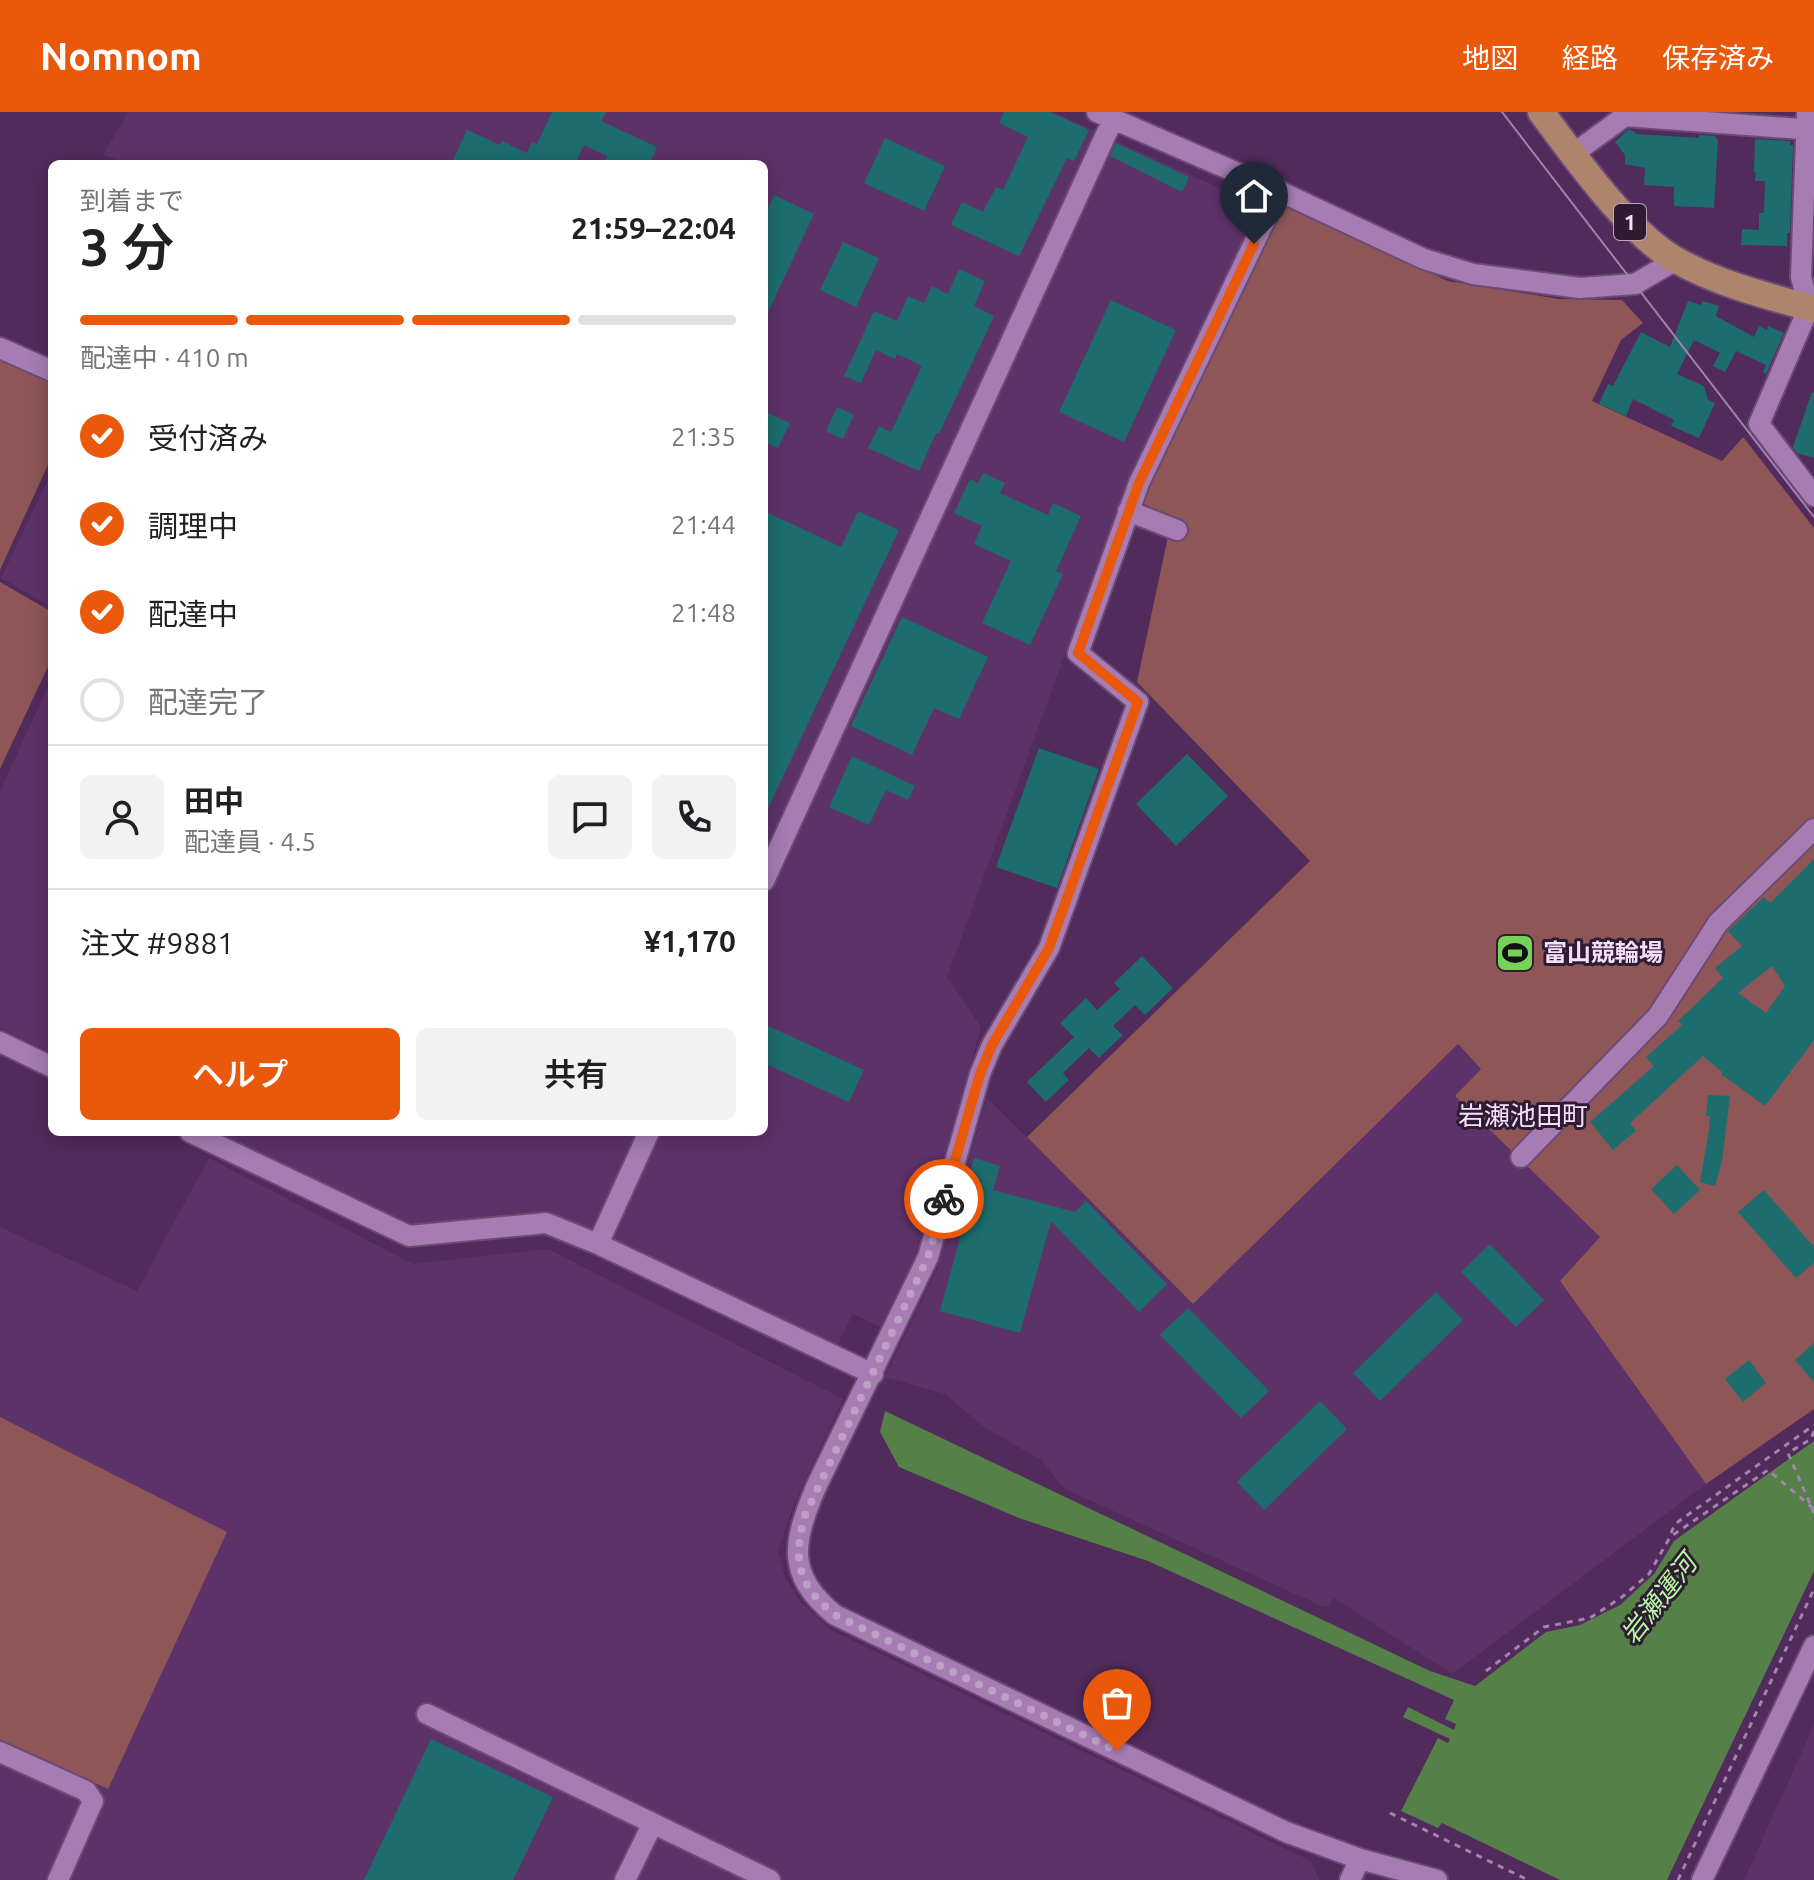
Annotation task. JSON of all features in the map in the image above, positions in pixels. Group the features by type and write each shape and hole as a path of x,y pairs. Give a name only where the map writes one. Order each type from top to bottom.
{"main road":[{"name":"1","path":"1541,112 1635,228 1676,260 1752,292 1812,306"}],"street":[{"path":"1573,154 1625,114 1809,124 1801,277 1812,306 1759,424 1814,496"},
{"path":"768,872 1105,116 1279,191 1424,259 1473,274 1580,288 1635,284 1676,260"},
{"path":"1279,191 1139,483 1078,653 1138,702 1049,948 992,1045 974,1091 928,1257 804,1517 797,1543 801,1572 814,1597 835,1615 1286,1832 1360,1859 1437,1880"},
{"path":"0,348 48,369"},
{"path":"1128,511 1177,530"},
{"path":"1521,1157 1658,1016 1718,923 1814,829"},
{"path":"0,1042 48,1065"},
{"path":"198,1136 409,1236 546,1223 598,1244 873,1374"},
{"path":"598,1244 647,1136"},
{"path":"1702,1880 1814,1646"},
{"path":"427,1714 770,1880"},
{"path":"0,1752 86,1791 93,1801 58,1880"},
{"path":"625,1880 652,1825"},
{"path":"1350,1880 1360,1859"}],"path":[{"path":"1486,1671 1544,1627 1590,1618 1622,1597 1649,1574 1675,1524 1814,1425"},
{"path":"1813,1509 1788,1453 1811,1439 1814,1431"},
{"path":"1670,1537 1768,1470 1813,1509"},
{"path":"1678,1880 1813,1590"},
{"path":"1390,1813 1528,1880"}],"shaded area":[{"path":"128,112 1053,112 1263,208 1117,512 947,977 981,1027 914,1259 880,1327 853,1314 836,1347 550,1214 409,1224 225,1136 768,1136 768,160 119,160 103,155"},
{"name":"富山競輪場","path":"1283,205 1448,281 1559,299 1622,300 1643,323 1621,340 1592,401 1722,461 1743,437 1814,528 1814,1409 1706,1484 1560,1281 1600,1237 1455,1096 1481,1069 1458,1044 1193,1304 1027,1137 1310,861 1137,682 1172,518 1138,501"},
{"path":"0,354 48,375 48,465 0,570"},
{"path":"48,479 48,605 1,578"},
{"path":"0,582 48,610 48,667 0,769"},
{"path":"48,687 48,1051 0,1028 0,791"},
{"path":"1458,1044 1481,1069 1456,1097 1600,1237 1560,1282 1706,1484 1452,1674 1334,1598 1326,1608 1065,1489 1041,1460 984,1427 945,1394 885,1377 937,1269 987,1098 1193,1303"},
{"path":"209,1158 413,1264 548,1249 843,1399 794,1504 778,1550 785,1577 802,1604 831,1630 1311,1861 1319,1880 0,1880 0,1227 137,1291"},
{"path":"0,1417 227,1532 108,1789 0,1739"},
{"path":"1814,1725 1814,1880 1744,1880"}],"water":[{"name":"岩瀬運河","path":"885,1411 1430,1671 1475,1686 1546,1632 1580,1625 1620,1605 1654,1574 1674,1541 1814,1441 1814,1571 1667,1880 1560,1880 1442,1823 1438,1828 1401,1811 1438,1738 1448,1743 1450,1739 1403,1717 1408,1707 1454,1730 1456,1724 1445,1719 1454,1700 1148,1561 1019,1518 899,1467 880,1432"}],"building":[{"path":"552,112 606,112 601,121 657,147 651,160 606,160 607,156 584,145 577,160 453,160 467,130 527,153 532,142 537,144"},
{"path":"1004,112 1050,112 1089,130 1074,161 1067,158 1019,256 951,225 962,202 983,212 996,187 1003,190 1028,137 999,123"},
{"path":"1629,129 1637,134 1699,138 1699,135 1716,136 1714,208 1674,206 1674,187 1644,185 1645,168 1625,164 1625,155 1615,142"},
{"path":"885,138 945,166 924,211 864,183"},
{"path":"1755,139 1790,141 1793,145 1787,246 1741,245 1742,229 1759,230 1759,213 1764,213 1765,181 1755,181"},
{"path":"1116,143 1189,177 1182,192 1110,156"},
{"path":"774,195 814,214 768,312 768,208"},
{"path":"843,242 879,258 856,307 820,290"},
{"path":"959,269 985,281 974,306 994,316 919,471 868,448 879,426 891,432 922,366 897,354 895,359 876,350 861,383 844,376 874,311 897,321 908,296 924,303 932,286 948,294"},
{"path":"1111,300 1176,330 1124,442 1059,412"},
{"path":"1688,301 1719,306 1716,316 1754,337 1759,326 1767,330 1768,326 1784,333 1766,374 1763,372 1766,365 1736,351 1725,372 1713,366 1720,353 1694,340 1677,374 1704,386 1708,400 1715,403 1699,438 1671,426 1674,420 1633,399 1626,416 1599,404 1608,384 1613,386 1641,332 1670,347"},
{"path":"1812,392 1814,458 1797,453 1793,447"},
{"path":"837,407 854,415 843,439 826,431"},
{"path":"768,413 790,423 778,448 768,444"},
{"path":"983,473 1005,483 1000,493 1048,515 1053,503 1081,516 1056,571 1063,574 1030,645 982,623 1011,561 974,544 982,526 954,513 970,479 978,483"},
{"path":"858,511 899,530 768,808 768,513 841,547"},
{"path":"902,617 988,657 959,719 934,708 912,755 851,726"},
{"path":"1039,748 1099,769 1057,888 996,867"},
{"path":"1187,754 1228,796 1176,846 1136,804"},
{"path":"852,756 915,786 908,800 886,790 869,825 829,807"},
{"path":"1814,859 1814,1040 1765,1106 1721,1074 1703,1056 1630,1123 1636,1131 1613,1150 1590,1122 1654,1066 1646,1057 1682,1025 1678,1021 1723,978 1715,968 1742,946 1728,931 1764,897 1770,903","holes":["1772,966 1785,986 1766,1013 1738,993"]},
{"path":"1142,956 1173,988 1145,1015 1135,1005 1113,1026 1123,1035 1099,1058 1089,1048 1063,1073 1069,1080 1046,1102 1027,1082 1074,1037 1060,1023 1086,998 1097,1010 1120,989 1114,983"},
{"path":"768,1026 864,1070 849,1102 768,1065"},
{"path":"1708,1095 1730,1096 1722,1161 1715,1186 1700,1182 1709,1130 1710,1116 1706,1116"},
{"path":"974,1158 1000,1166 993,1190 1075,1212 1086,1201 1167,1284 1139,1312 1051,1221 1020,1333 940,1311 974,1187 967,1185"},
{"path":"1677,1165 1700,1190 1674,1214 1651,1189"},
{"path":"1764,1190 1814,1247 1814,1263 1796,1278 1738,1212"},
{"path":"1490,1244 1544,1300 1516,1327 1461,1272"},
{"path":"1436,1292 1463,1320 1380,1401 1353,1373"},
{"path":"1188,1308 1269,1391 1241,1418 1160,1335"},
{"path":"1814,1343 1814,1382 1795,1360"},
{"path":"1749,1360 1766,1383 1743,1402 1725,1379"},
{"path":"1320,1401 1347,1429 1264,1510 1237,1482"},
{"path":"431,1739 553,1797 513,1880 364,1880"}],"tram line":[{"path":"1502,112 1814,517"}],"way so far":[{"path":"944,1199 928,1257 804,1517 797,1543 801,1572 814,1597 835,1615 1117,1751"}],"place":[{"name":"富山競輪場","path":"1515,953"}],"district":[{"name":"岩瀬池田町","path":"1523,1116"}],"route":[{"path":"944,1199 980,1074 992,1045 1049,948 1138,702 1078,653 1139,483 1254,244"}]}
